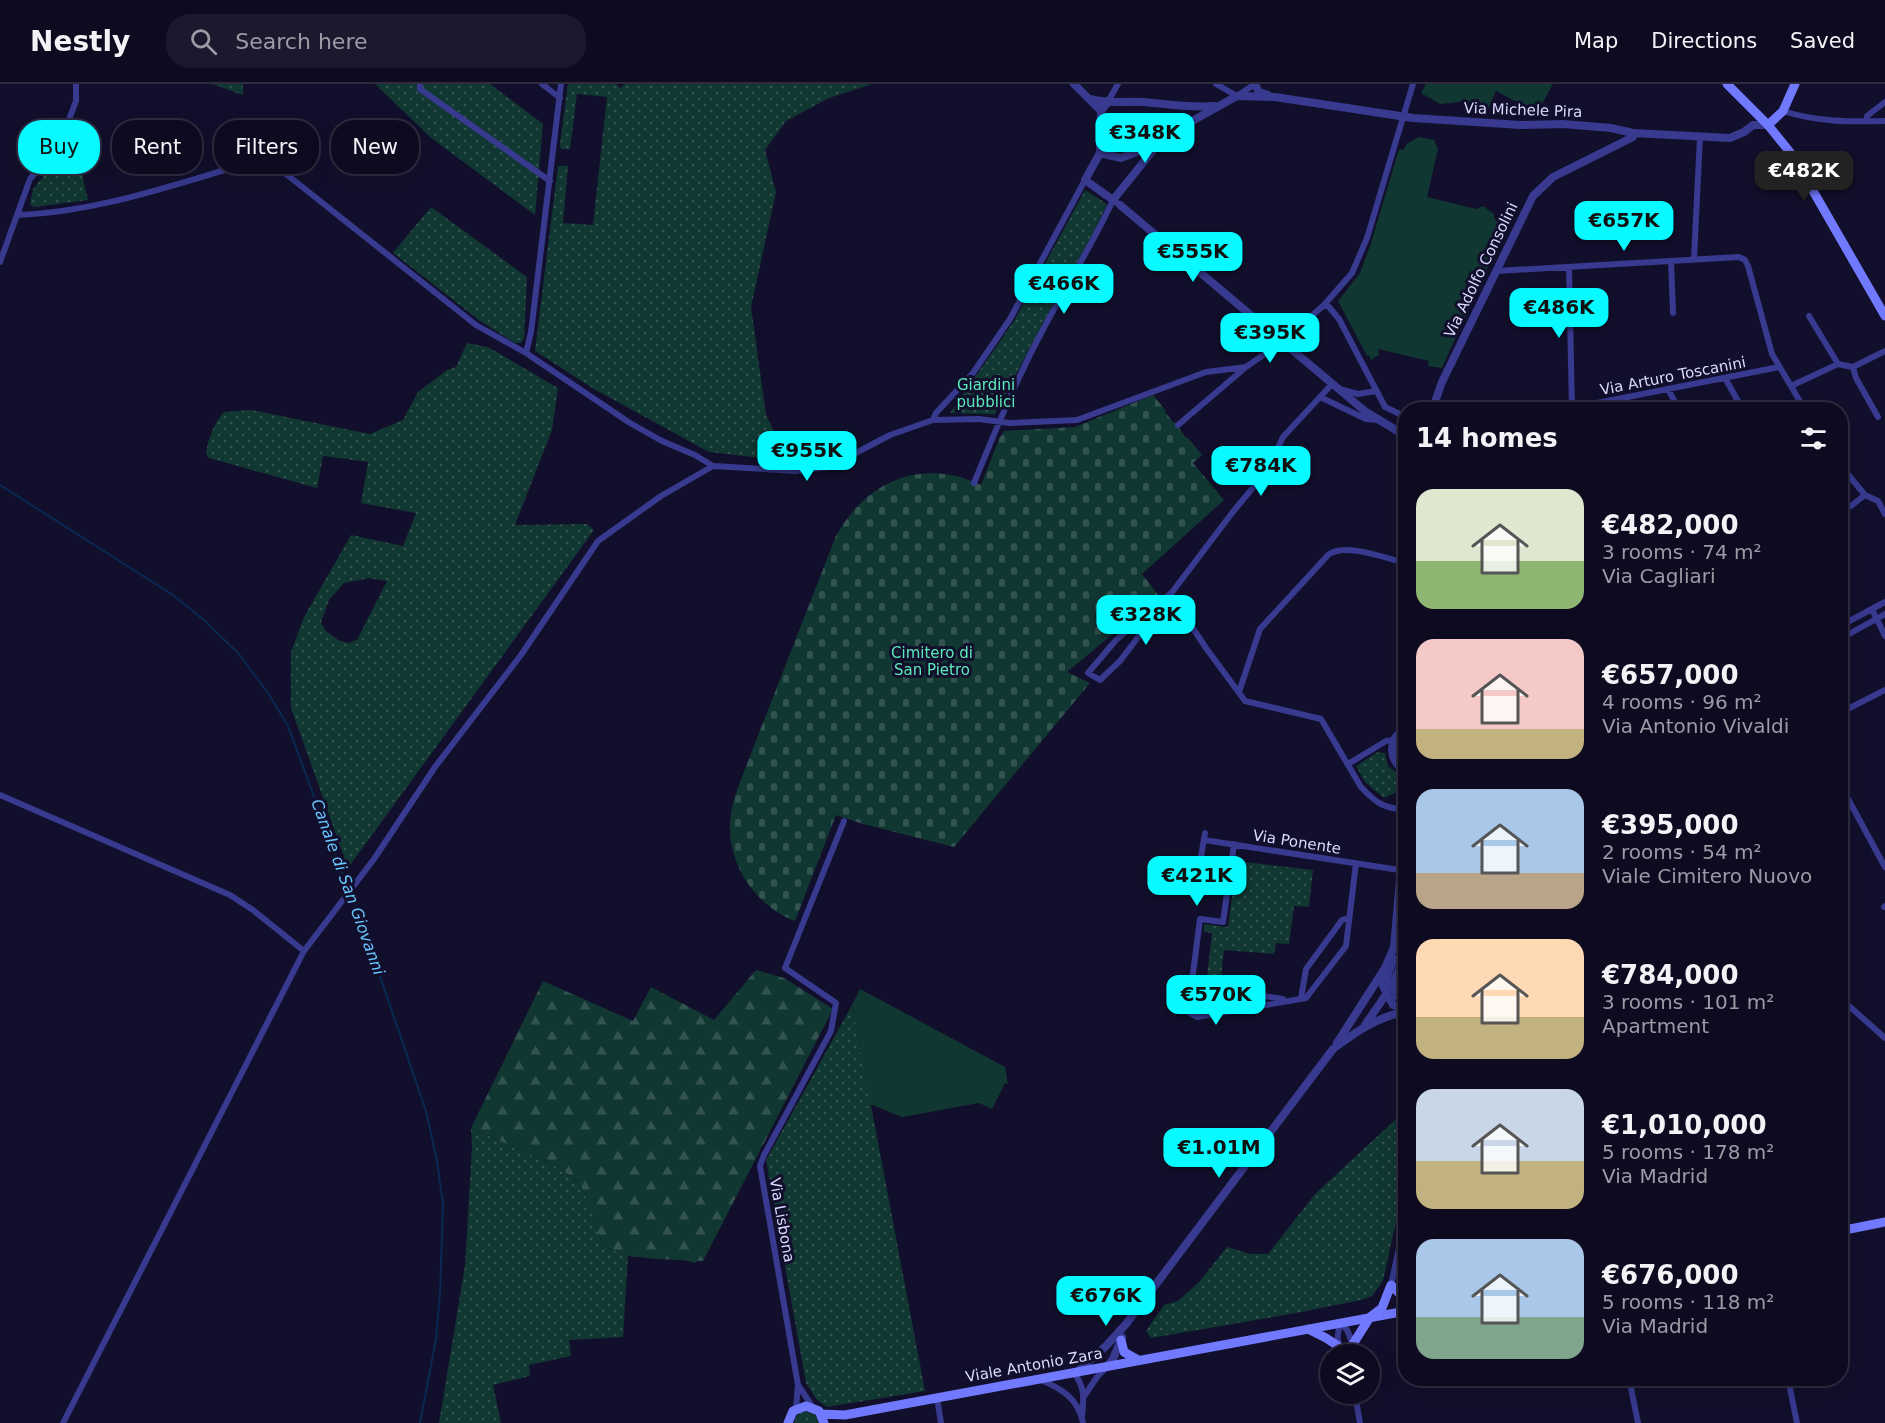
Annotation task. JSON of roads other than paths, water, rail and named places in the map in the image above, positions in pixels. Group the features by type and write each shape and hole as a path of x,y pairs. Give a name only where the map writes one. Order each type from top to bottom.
{"main road":[{"path":"1727,84 1768,125 1793,156 1885,316"},
{"path":"1768,125 1783,111 1795,84"},
{"path":"1848,1229 1885,1222"},
{"path":"1353,1344 1370,1317 1382,1308 1391,1285 1398,1292"},
{"name":"Viale Antonio Zara","path":"823,1419 1398,1312"},
{"path":"1308,1329 1335,1344"},
{"path":"1121,1340 1124,1352 1138,1360"},
{"path":"786,1422 796,1408 806,1406 812,1407 823,1419"},
{"name":"Viale Antonio Zara","path":"831,1423 845,1415"}],"street":[{"path":"0,262 30,180 60,143 76,101 76,84"},
{"path":"420,84 420,89 550,181"},
{"path":"542,84 560,98"},
{"path":"526,353 531,332 561,84"},
{"path":"1074,84 1101,111"},
{"path":"933,420 936,413 974,373 1010,319 1100,153 1101,111 1118,84"},
{"path":"1216,84 1237,96"},
{"path":"974,483 998,422 1037,339 1094,239 1158,144 1184,123 1237,96 1255,84"},
{"name":"Via Michele Pira","path":"1255,84 1259,92 1275,97"},
{"path":"1178,425 1246,367 1282,342 1324,304 1352,273 1371,224 1413,84"},
{"name":"Via Michele Pira","path":"1237,96 1275,97 1402,117 1521,125 1563,124 1611,128 1633,134 1730,138 1753,125 1768,125"},
{"path":"1091,99 1107,104 1141,102 1179,106 1219,105"},
{"path":"1866,121 1867,116 1885,102"},
{"path":"1179,106 1188,112 1184,123"},
{"path":"1783,111 1796,116 1837,122 1885,121"},
{"name":"Via Adolfo Consolini","path":"1436,402 1442,382 1533,196 1543,185 1567,169 1633,137 1633,134"},
{"path":"1694,259 1700,137"},
{"path":"1100,153 1121,158 1158,144"},
{"path":"18,215 94,206 262,160 295,181 476,325 526,353 630,423 713,466 795,471 829,467 890,435 933,420 979,419 998,422 1077,420 1206,372 1246,367"},
{"path":"1085,180 1117,203 1334,386 1377,420 1398,432"},
{"path":"1496,271 1739,257 1745,260 1748,266 1772,354 1800,402"},
{"path":"1671,261 1673,313"},
{"path":"1569,267 1572,402"},
{"path":"1324,304 1339,319 1385,407 1398,413"},
{"path":"1809,316 1838,364"},
{"path":"1791,386 1838,364 1853,367 1885,351"},
{"name":"Via Arturo Toscanini","path":"1606,402 1779,367"},
{"path":"1853,367 1856,378 1878,417"},
{"path":"1725,378 1738,402"},
{"path":"1334,386 1359,394 1376,391"},
{"path":"1170,594 1116,640 1088,673 1100,680 1120,661 1271,464 1283,437 1320,397 1334,386"},
{"path":"1668,389 1675,402"},
{"path":"1320,397 1366,419 1377,420"},
{"path":"63,1423 304,951 358,881 435,767 520,655 598,541 661,496 713,466"},
{"path":"1848,475 1865,495 1878,501 1885,514"},
{"path":"1848,507 1865,495"},
{"path":"1239,692 1260,630 1329,554 1337,550 1353,550 1398,561"},
{"path":"1170,594 1245,701 1321,719 1361,787 1376,803 1398,810"},
{"path":"1848,622 1885,602"},
{"path":"1872,609 1885,636"},
{"path":"1848,635 1885,614"},
{"path":"1848,709 1885,690"},
{"path":"1398,736 1394,740 1392,755 1398,766"},
{"path":"1348,764 1386,741 1394,740"},
{"path":"0,795 230,895 254,910 304,951"},
{"path":"1848,799 1885,867"},
{"name":"Via Lisbona","path":"796,1408 798,1385 760,1166 831,1031 836,1003 785,968 844,821"},
{"name":"Via Ponente","path":"1201,857 1204,836 1234,844 1398,870"},
{"name":"Via Ponente","path":"1234,844 1223,922 1200,919 1188,1012 1197,1017 1306,998 1346,946 1356,864"},
{"path":"1398,913 1394,961 1383,986 1393,1005 1398,1006"},
{"path":"1301,998 1306,969 1342,920 1348,918"},
{"path":"1082,1420 1084,1395 1076,1371 1106,1346 1126,1324 1333,1050 1385,968 1394,947"},
{"path":"1364,1026 1393,984 1398,973"},
{"path":"1393,984 1398,997"},
{"path":"1191,985 1290,1000"},
{"path":"1348,1026 1375,994 1386,994"},
{"path":"1848,1005 1885,1038"},
{"path":"1333,1050 1364,1026 1398,1011"},
{"path":"1391,1285 1398,1253"},
{"path":"1338,1344 1337,1334 1341,1323 1353,1344"},
{"path":"1084,1395 1113,1359 1126,1324"},
{"path":"1037,1379 1065,1391 1072,1398 1082,1420"},
{"name":"Via Lisbona","path":"798,1385 812,1407"},
{"path":"1631,1386 1638,1423"},
{"path":"1790,1386 1797,1423"},
{"path":"937,1398 941,1423"},
{"path":"1357,1404 1360,1423"}],"waterway":[{"name":"Canale di San Giovanni","path":"0,485 173,595 205,621 239,654 268,693 288,726 354,900 426,1111 437,1161 443,1204 440,1293 436,1339 420,1423"}],"park label":[{"name":"Giardini pubblici","path":"986,394"},
{"name":"Cimitero di San Pietro","path":"932,662"}]}
